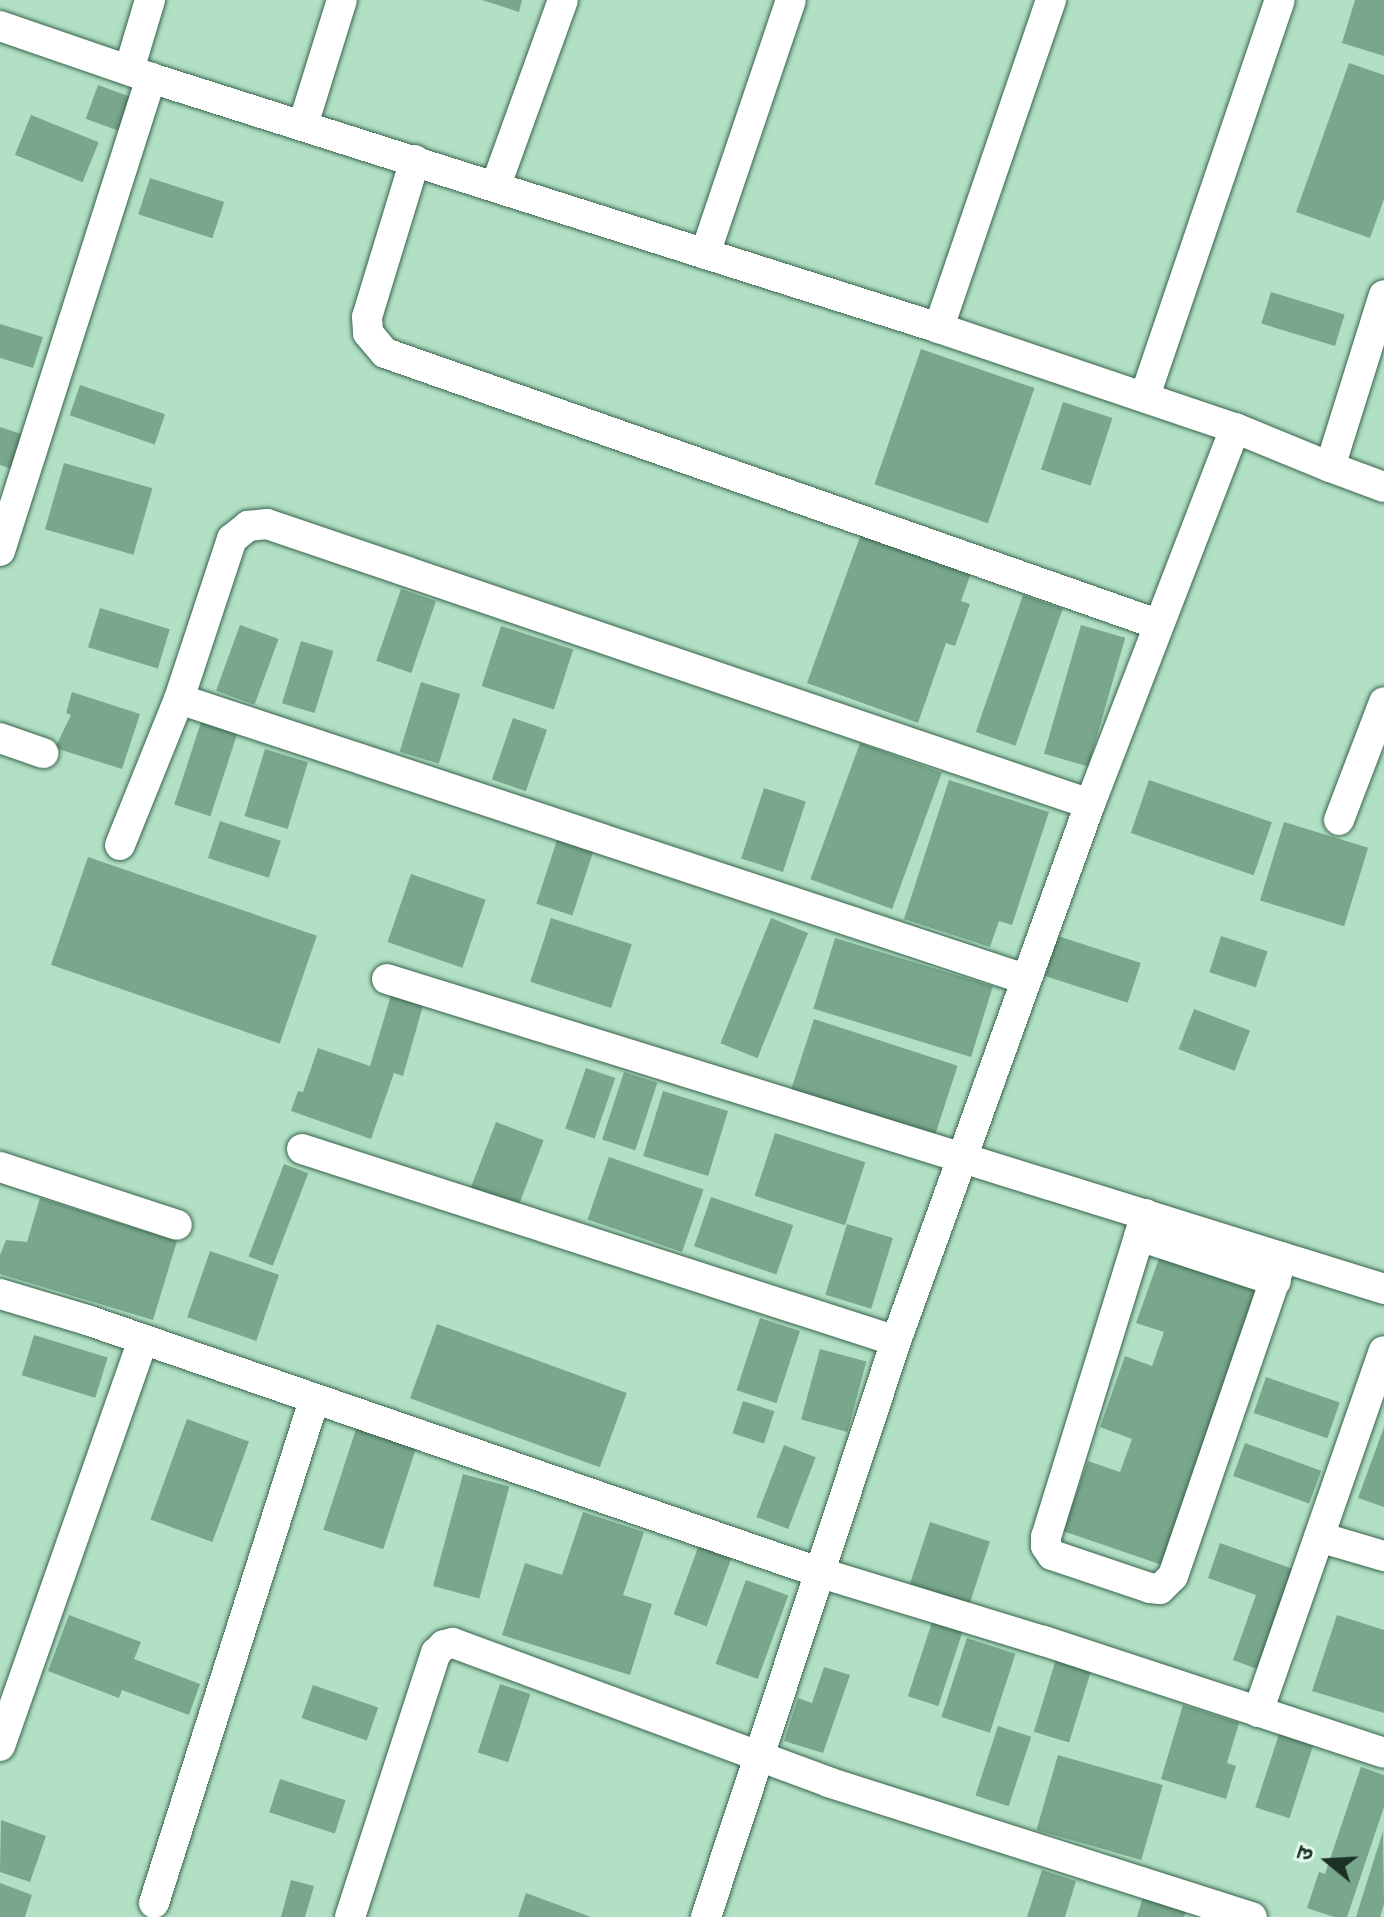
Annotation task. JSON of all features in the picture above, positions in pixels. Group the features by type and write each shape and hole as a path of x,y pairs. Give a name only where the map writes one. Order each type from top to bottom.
{"street":[{"path":"0,551 140,74 150,0"},
{"path":"303,125 342,0"},
{"path":"496,185 563,0"},
{"path":"705,254 791,0"},
{"path":"939,328 1051,0"},
{"path":"1145,396 1280,0"},
{"path":"0,26 140,74 496,185 1145,396 1384,487"},
{"path":"415,160 367,317 368,333 385,353 1157,624"},
{"path":"1330,467 1384,295"},
{"path":"706,1917 896,1341 1025,979 1157,624 1235,428"},
{"path":"120,845 179,699 232,539 248,526 267,524 1090,804"},
{"path":"179,699 1025,979"},
{"path":"1339,820 1384,702"},
{"path":"0,738 43,753"},
{"path":"387,979 963,1156 1142,1225 1279,1269 1384,1289"},
{"path":"302,1149 896,1341"},
{"path":"0,1167 177,1225"},
{"path":"1142,1225 1046,1537 1052,1555 1150,1588 1160,1589 1173,1576 1279,1269"},
{"path":"0,1294 143,1339 821,1573 1044,1641 1384,1753"},
{"path":"0,1746 143,1339"},
{"path":"1258,1712 1384,1351"},
{"path":"154,1903 314,1400"},
{"path":"1319,1537 1384,1556"},
{"path":"350,1917 436,1653 444,1645 464,1645 757,1756 1252,1917"}],"building":[{"path":"482,0 522,0 519,12"},
{"path":"1355,0 1384,0 1384,56 1342,43"},
{"path":"1349,63 1384,75 1384,199 1370,238 1296,212"},
{"path":"98,85 131,97 119,131 86,119"},
{"path":"31,115 99,142 83,182 15,155"},
{"path":"150,178 224,202 212,238 138,214"},
{"path":"1271,292 1345,315 1335,346 1261,324"},
{"path":"0,324 43,337 33,368 0,358"},
{"path":"921,349 1034,388 988,523 874,484"},
{"path":"80,385 165,414 155,445 70,415"},
{"path":"1063,402 1112,418 1091,486 1041,470"},
{"path":"0,427 24,435 12,469 0,465"},
{"path":"64,463 152,488 133,555 45,529"},
{"path":"861,534 971,573 961,601 970,604 955,646 946,643 918,723 807,683"},
{"path":"401,589 436,601 411,673 376,661"},
{"path":"1023,595 1063,609 1016,746 976,732"},
{"path":"100,608 170,629 158,669 88,647"},
{"path":"240,625 279,639 255,705 216,691"},
{"path":"1081,625 1125,638 1088,766 1044,754"},
{"path":"501,626 573,649 554,709 482,686"},
{"path":"301,641 334,651 315,713 282,703"},
{"path":"421,682 460,694 439,764 400,752"},
{"path":"72,692 140,714 122,769 55,748 71,715 66,713"},
{"path":"203,716 239,728 210,816 174,804"},
{"path":"513,718 547,730 526,791 492,779"},
{"path":"860,743 942,773 892,909 810,879"},
{"path":"265,749 308,762 288,829 245,816"},
{"path":"949,780 1049,812 1012,925 999,921 990,947 904,919"},
{"path":"1149,780 1272,822 1254,875 1131,833"},
{"path":"764,788 806,802 783,872 741,858"},
{"path":"220,821 281,841 269,878 208,858"},
{"path":"1284,822 1368,848 1344,926 1260,900"},
{"path":"557,840 593,852 572,915 536,904"},
{"path":"88,857 317,936 280,1044 51,965"},
{"path":"411,874 486,900 462,968 388,942"},
{"path":"551,918 632,944 611,1008 530,982"},
{"path":"771,918 808,933 758,1058 720,1043"},
{"path":"1058,936 1141,963 1128,1003 1045,976"},
{"path":"1221,936 1268,951 1256,987 1209,972"},
{"path":"835,938 993,986 971,1057 813,1009"},
{"path":"392,992 424,1002 403,1076 394,1073 371,1139 291,1111 298,1091 303,1092 318,1048 370,1066"},
{"path":"1194,1009 1250,1031 1235,1071 1179,1049"},
{"path":"814,1019 958,1066 934,1137 791,1090"},
{"path":"586,1068 615,1078 594,1139 565,1129"},
{"path":"624,1072 657,1083 635,1150 602,1140"},
{"path":"663,1091 728,1111 708,1176 643,1156"},
{"path":"496,1122 544,1140 517,1210 469,1192"},
{"path":"775,1133 865,1162 845,1225 755,1196"},
{"path":"609,1157 704,1190 682,1252 588,1219"},
{"path":"284,1164 308,1173 273,1266 249,1256"},
{"path":"711,1197 793,1225 776,1274 694,1246"},
{"path":"40,1198 177,1241 153,1320 0,1274 0,1255 6,1240 27,1242"},
{"path":"847,1224 893,1238 871,1309 825,1295"},
{"path":"1162,1250 1262,1286 1165,1566 1063,1531 1088,1461 1120,1472 1132,1439 1100,1427 1125,1356 1152,1366 1164,1332 1136,1323"},
{"path":"210,1251 279,1275 256,1341 187,1317"},
{"path":"760,1318 800,1331 776,1403 737,1390"},
{"path":"437,1324 627,1393 600,1467 410,1398"},
{"path":"34,1335 108,1358 95,1398 22,1375"},
{"path":"820,1349 866,1361 847,1432 801,1420"},
{"path":"1266,1377 1340,1402 1327,1438 1254,1413"},
{"path":"743,1401 774,1411 764,1444 732,1433"},
{"path":"187,1419 249,1442 212,1542 150,1520"},
{"path":"357,1426 417,1445 383,1549 323,1530"},
{"path":"1384,1427 1384,1507 1358,1498"},
{"path":"1245,1443 1321,1471 1309,1504 1233,1476"},
{"path":"784,1445 816,1457 788,1529 756,1517"},
{"path":"463,1474 509,1486 479,1598 433,1586"},
{"path":"583,1512 644,1532 623,1595 652,1604 630,1675 502,1635 525,1563 562,1575"},
{"path":"930,1522 990,1541 970,1603 910,1584"},
{"path":"700,1542 733,1554 707,1626 674,1614"},
{"path":"1220,1543 1293,1569 1257,1669 1233,1660 1256,1595 1208,1578"},
{"path":"746,1580 788,1595 758,1679 716,1664"},
{"path":"69,1615 141,1642 134,1659 200,1684 189,1715 122,1690 119,1698 48,1671"},
{"path":"1337,1615 1384,1630 1384,1713 1312,1691"},
{"path":"932,1622 962,1632 938,1706 908,1696"},
{"path":"967,1638 1016,1654 990,1733 941,1717"},
{"path":"1056,1659 1091,1670 1069,1742 1034,1732"},
{"path":"824,1667 850,1675 823,1753 784,1741 798,1698 812,1703"},
{"path":"500,1684 530,1694 508,1762 478,1752"},
{"path":"313,1685 378,1707 367,1741 302,1718"},
{"path":"1183,1705 1239,1723 1227,1763 1236,1766 1226,1799 1161,1779"},
{"path":"998,1726 1031,1737 1009,1806 975,1795"},
{"path":"1279,1734 1313,1745 1289,1818 1255,1807"},
{"path":"1058,1755 1163,1785 1141,1860 1037,1830"},
{"path":"1361,1767 1384,1775 1384,1807 1347,1917 1334,1917 1307,1908 1319,1872 1325,1874"},
{"path":"280,1779 346,1800 335,1834 269,1812"},
{"path":"1,1820 46,1836 30,1882 0,1872"},
{"path":"1383,1831 1384,1904 1380,1917 1356,1917"},
{"path":"1042,1870 1076,1881 1065,1917 1027,1917"},
{"path":"291,1880 314,1886 305,1917 281,1917"},
{"path":"0,1883 32,1895 25,1917 0,1917"},
{"path":"526,1893 591,1917 518,1917"},
{"path":"1143,1897 1186,1911 1184,1917 1137,1917"}]}
